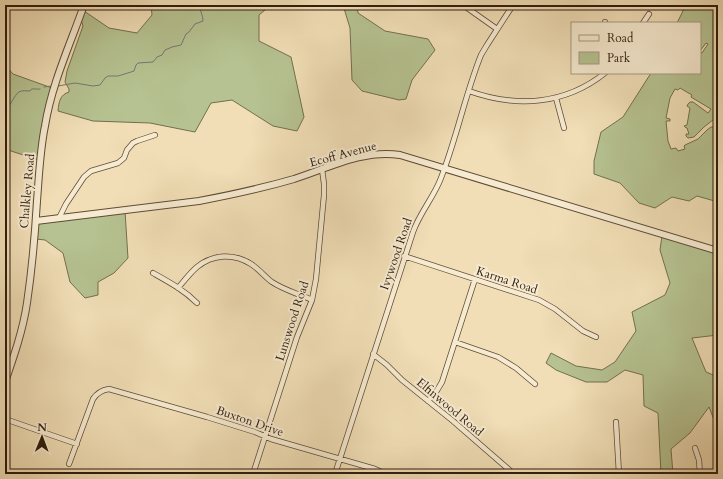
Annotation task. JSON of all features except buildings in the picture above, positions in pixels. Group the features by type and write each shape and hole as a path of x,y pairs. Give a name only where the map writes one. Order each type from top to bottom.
{"street":[{"name":"Chalkley Road","path":"5,382 18,344 28,297 44,127 60,68 84,5"},
{"path":"464,5 497,29"},
{"name":"Ivywood Road","path":"335,474 414,227 436,190 482,55 513,5"},
{"path":"644,22 649,14"},
{"path":"469,90 491,98 512,101 535,101 556,98 578,90 587,86 604,74"},
{"path":"556,98 564,128"},
{"path":"59,218 66,204 84,177 91,172 118,163 124,158 127,150 133,143 155,135"},
{"name":"Ecoff Avenue","path":"36,221 217,198 281,183 360,158 386,154 400,156 718,251"},
{"name":"Lunswood Road","path":"253,474 297,337 312,300 316,279 324,195 322,169"},
{"path":"178,288 190,274 203,263 213,258 232,256 250,263 277,285 312,300"},
{"name":"Karma Road","path":"404,256 539,300 555,309 583,331 596,337"},
{"path":"153,273 187,294 197,303"},
{"path":"428,401 442,382 475,279"},
{"path":"455,342 498,357 516,368 535,384"},
{"name":"Elfinwood Road","path":"373,354 514,474"},
{"name":"Buxton Drive","path":"77,444 93,399 102,390 109,389 229,423 265,436 375,469 386,474"},
{"path":"5,420 77,444 69,464"},
{"path":"616,422 619,474"},
{"path":"695,448 699,460 700,474"}],"green space":[{"path":"151,5 271,5 259,15 259,41 291,57 304,117 297,131 273,126 232,100 211,103 195,132 150,123 93,121 58,111 60,99 69,92 65,82 67,71 83,26 81,19 84,11 109,28 137,33 152,15"},
{"path":"343,5 357,5 358,13 385,31 428,39 435,50 412,80 406,99 399,100 362,91 352,80 350,28"},
{"path":"682,5 718,5 718,116 694,137 688,138 686,136 686,134 689,134 687,128 684,126 687,125 690,108 687,106 688,104 693,102 708,113 711,109 691,97 692,95 680,88 678,90 675,89 670,98 666,118 670,119 670,121 666,121 668,141 671,149 676,148 678,151 685,149 685,145 698,139 711,127 718,129 718,202 697,196 689,201 672,197 655,208 639,203 620,183 594,174 594,161 601,132 623,117 650,74 701,74 701,52 708,44 706,43 701,50 701,22 678,22 683,11"},
{"path":"5,65 13,74 52,88 39,160 5,148"},
{"path":"125,211 128,258 114,273 98,282 98,295 85,298 70,282 63,253 45,240 36,239 38,223"},
{"path":"662,236 718,252 718,335 692,338 706,372 718,377 718,430 709,407 690,433 671,449 673,474 661,474 658,413 644,406 643,375 625,370 607,382 586,382 556,370 546,363 551,353 576,366 602,370 615,362 636,331 632,312 665,295 670,283 660,250"}],"waterway":[{"path":"58,86 75,83 93,86 100,85 108,76 118,76 134,71 138,63 153,62 157,57 162,55 165,50 181,45 186,34 195,24 203,21 199,5"},
{"path":"44,87 51,86"},
{"path":"5,112 19,92 40,89"}]}
